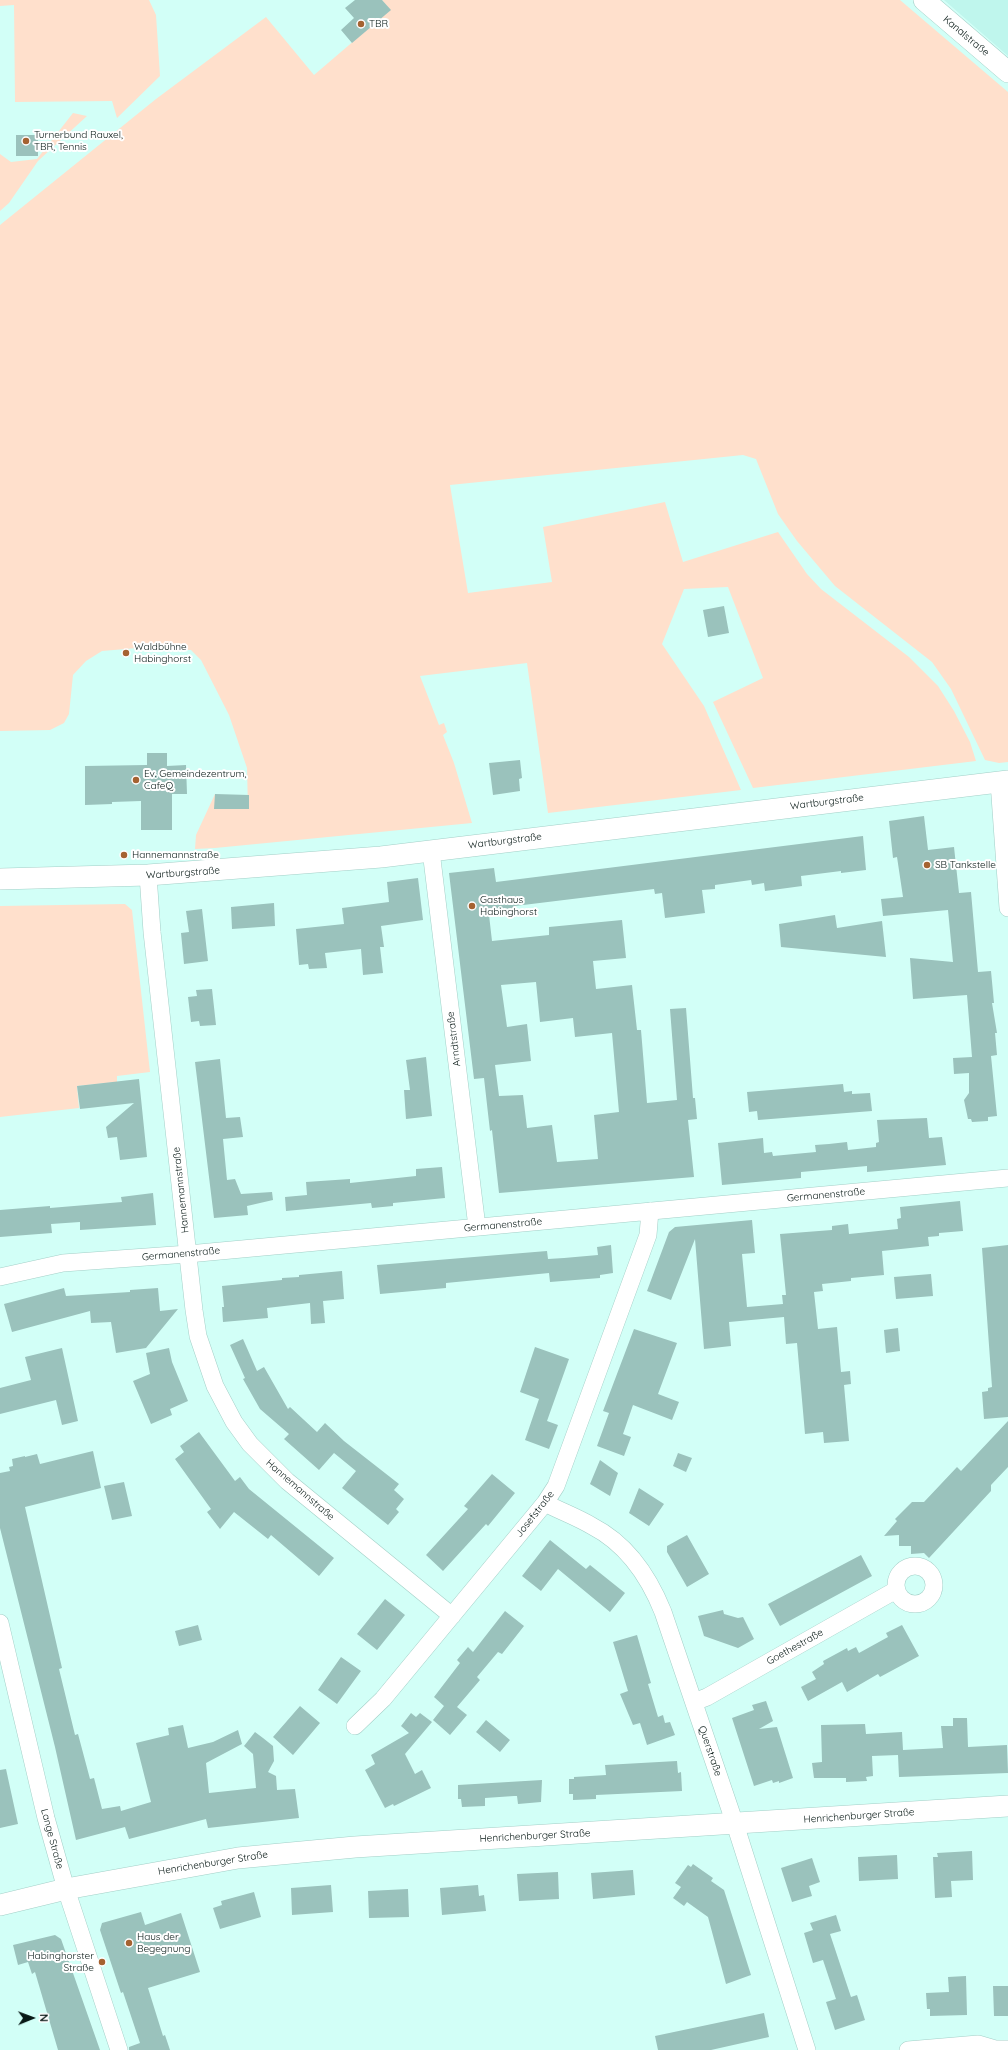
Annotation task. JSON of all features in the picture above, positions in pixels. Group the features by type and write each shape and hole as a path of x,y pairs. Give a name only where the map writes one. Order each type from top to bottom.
{"main road":[{"name":"Kanalstraße","path":"924,0 1008,72"},
{"name":"Wartburgstraße","path":"0,879 148,875 236,869 432,851 1003,781"},
{"name":"Henrichenburger Straße","path":"66,1889 238,1858 306,1851 1008,1806"},
{"path":"0,1905 66,1889"}],"street":[{"path":"1003,781 1008,908"},
{"name":"Arndtstraße","path":"432,851 477,1227"},
{"name":"Hannemannstraße","path":"148,875 153,940 188,1254 198,1336 205,1361 224,1404 242,1433 268,1463 287,1481 452,1616"},
{"name":"Germanenstraße","path":"0,1277 63,1263 188,1254 1008,1178"},
{"name":"Josefstraße","path":"355,1726 383,1699 545,1503 556,1486 648,1235 650,1211"},
{"name":"Querstraße","path":"545,1503 593,1526 615,1541 638,1566 653,1588 663,1612 735,1824 807,2050"},
{"name":"Goethestraße","path":"694,1702 707,1697 896,1590"},
{"name":"Lange Straße","path":"0,1624 46,1818 66,1889 119,2050"},
{"path":"908,2050 978,2044 994,2049 1008,2049"}],"shaded area":[{"path":"0,0 149,0 156,15 160,76 117,118 112,101 15,102 14,5 0,6"},
{"path":"382,0 900,0 1008,92 1008,762 999,763 985,760 951,689 932,662 835,586 797,541 778,514 756,459 743,455 450,485 468,593 552,582 543,527 665,502 683,562 778,532 807,574 821,589 909,657 938,686 954,711 970,742 976,761 753,788 713,702 763,678 728,587 684,589 662,644 704,706 741,790 548,813 527,663 420,676 439,725 444,723 447,732 443,735 454,763 472,823 195,849 196,835 215,794 215,809 248,809 247,768 229,715 201,660 191,650 149,647 102,651 86,661 73,675 69,714 64,723 50,730 0,731 0,225 156,99 266,17 314,75 390,10"},
{"path":"944,0 1008,0 1008,56"},
{"path":"73,113 87,116 38,161 9,203 0,211 0,154 11,162 37,159"},
{"path":"125,904 132,910 150,1072 117,1076 117,1082 77,1086 79,1108 0,1117 0,906"}],"building":[{"name":"TBR","path":"355,0 382,0 391,10 352,43 341,30 354,18 345,8"},
{"path":"16,135 38,135 38,156 16,156"},
{"path":"724,606 729,633 708,637 703,610"},
{"name":"Ev. Gemeindezentrum, CafeQ","path":"147,753 167,753 167,766 186,765 187,794 172,794 172,830 141,830 141,801 85,805 85,766 147,765"},
{"path":"520,760 522,778 519,779 520,791 493,795 489,763"},
{"path":"215,794 249,795 249,809 214,809"},
{"path":"924,816 928,850 954,847 959,893 971,892 978,972 991,971 994,1003 992,1003 997,1033 995,1033 997,1055 991,1056 997,1116 988,1117 988,1121 972,1122 971,1119 968,1119 964,1100 969,1093 969,1073 954,1074 953,1058 972,1057 967,995 913,999 910,958 953,962 948,910 883,916 881,899 903,897 897,857 893,858 889,821"},
{"path":"863,836 866,870 841,873 841,871 801,876 802,886 765,891 764,883 752,885 751,880 715,885 715,889 702,890 705,913 665,918 662,893 655,894 654,889 515,906 516,910 489,915 492,941 549,935 549,927 622,920 626,958 593,961 596,989 632,985 637,1030 641,1030 647,1103 677,1100 670,1009 686,1008 693,1098 695,1098 697,1119 688,1120 694,1177 499,1193 492,1130 490,1131 484,1078 474,1079 449,873 494,868 496,882","holes":["536,982 540,1022 573,1018 575,1037 612,1033 619,1112 594,1115 598,1159 557,1162 552,1125 527,1128 523,1095 499,1096 495,1065 531,1061 527,1024 507,1027 501,985"]},
{"path":"418,878 423,920 381,926 384,947 380,947 383,973 363,975 361,949 325,953 327,968 309,969 308,964 299,965 296,929 344,924 342,908 389,902 387,882"},
{"path":"274,903 275,926 232,929 231,907"},
{"path":"202,909 208,961 184,964 181,933 189,932 186,911"},
{"path":"835,915 837,928 882,921 886,957 781,947 779,924"},
{"path":"212,989 216,1025 200,1026 199,1021 191,1022 188,997 197,996 196,990"},
{"path":"426,1057 432,1116 406,1119 404,1090 410,1090 406,1060"},
{"path":"220,1059 226,1118 240,1117 243,1137 223,1139 227,1180 235,1179 241,1194 272,1192 273,1200 247,1206 248,1215 214,1218 195,1062"},
{"path":"139,1079 147,1157 120,1160 117,1137 108,1138 106,1127 134,1103 80,1109 77,1086"},
{"path":"843,1084 844,1092 852,1091 852,1094 870,1093 872,1111 758,1120 757,1111 749,1112 747,1092"},
{"path":"927,1118 929,1138 942,1137 946,1165 867,1172 867,1166 801,1172 801,1178 722,1185 718,1143 763,1138 764,1153 772,1152 773,1156 816,1152 815,1145 847,1142 848,1150 876,1147 876,1143 879,1142 877,1120"},
{"path":"442,1167 445,1198 393,1203 393,1206 372,1208 371,1203 286,1211 285,1197 307,1195 306,1182 350,1179 350,1183 416,1176 416,1169"},
{"path":"153,1193 156,1225 80,1230 80,1222 51,1224 52,1233 0,1237 0,1210 50,1206 50,1208 122,1202 121,1197"},
{"path":"960,1201 963,1231 939,1233 939,1236 928,1237 929,1246 882,1251 884,1275 851,1278 851,1281 822,1284 823,1291 814,1292 818,1329 837,1327 841,1372 850,1371 851,1384 844,1385 849,1441 824,1443 823,1432 805,1434 797,1343 786,1344 784,1317 729,1322 731,1346 704,1349 695,1239 671,1300 647,1291 669,1232 675,1227 752,1220 755,1253 742,1254 747,1307 783,1304 782,1295 786,1295 780,1234 832,1230 832,1226 848,1224 849,1234 898,1229 897,1219 901,1218 900,1207"},
{"path":"611,1245 613,1273 600,1275 600,1278 550,1282 549,1273 446,1283 446,1288 380,1294 377,1265 547,1251 548,1259 564,1258 598,1255 597,1247"},
{"path":"1008,1245 1008,1417 984,1419 982,1392 988,1391 988,1388 992,1387 982,1248"},
{"path":"342,1271 344,1299 323,1301 325,1323 311,1324 310,1303 267,1308 268,1318 223,1322 222,1307 224,1307 222,1286 282,1280 282,1278 299,1277 299,1275"},
{"path":"931,1274 933,1296 896,1299 894,1277"},
{"path":"64,1288 66,1296 130,1292 130,1290 158,1288 160,1311 178,1309 146,1348 116,1353 111,1322 91,1323 90,1311 12,1332 4,1304"},
{"path":"898,1328 900,1351 886,1353 884,1330"},
{"path":"634,1329 677,1343 658,1394 679,1402 672,1420 633,1405 623,1434 631,1437 624,1456 597,1446 609,1413 603,1411"},
{"path":"243,1339 257,1371 264,1367 288,1409 290,1407 317,1432 325,1423 344,1441 399,1484 394,1490 404,1499 396,1509 399,1512 388,1525 342,1488 356,1471 334,1453 319,1470 284,1439 289,1434 260,1409 243,1379 245,1378 230,1345"},
{"path":"535,1347 569,1359 547,1421 558,1425 549,1449 525,1440 539,1399 520,1392"},
{"path":"62,1348 78,1421 62,1425 56,1400 0,1414 0,1388 31,1380 25,1357"},
{"path":"169,1348 172,1362 188,1401 170,1409 172,1415 151,1424 133,1381 150,1374 146,1353"},
{"path":"1008,1421 1008,1467 991,1485 991,1491 929,1558 924,1553 911,1554 911,1546 899,1546 899,1535 884,1536 897,1521 895,1519 912,1502 924,1502 957,1467 961,1471"},
{"path":"199,1432 235,1481 240,1477 249,1489 334,1558 319,1576 271,1535 268,1539 234,1512 220,1529 207,1512 211,1509 175,1459 184,1452 180,1446"},
{"path":"93,1451 101,1488 25,1507 62,1668 59,1669 75,1735 78,1734 90,1779 94,1778 102,1809 120,1806 121,1811 151,1802 136,1743 169,1735 168,1728 183,1725 188,1748 213,1742 238,1730 242,1744 206,1763 209,1793 256,1788 253,1754 244,1746 255,1732 273,1746 274,1761 268,1772 276,1776 277,1790 295,1789 299,1818 208,1828 206,1819 129,1839 125,1827 76,1840 55,1747 0,1528 0,1473 10,1471 9,1467 13,1466 12,1459 37,1454 40,1464"},
{"path":"678,1453 692,1458 686,1472 673,1466"},
{"path":"600,1460 618,1473 610,1496 590,1484"},
{"path":"492,1474 515,1493 488,1526 486,1524 443,1571 426,1555 468,1509 464,1506"},
{"path":"124,1482 132,1516 112,1520 104,1486"},
{"path":"639,1488 664,1504 649,1526 629,1513"},
{"path":"687,1535 709,1574 687,1587 667,1552 667,1546"},
{"path":"550,1540 586,1569 590,1565 625,1593 610,1612 558,1569 541,1591 522,1576"},
{"path":"861,1555 872,1576 780,1626 768,1604"},
{"path":"385,1599 405,1615 377,1650 357,1634"},
{"path":"723,1610 724,1614 738,1618 743,1617 754,1639 738,1648 704,1636 698,1616"},
{"path":"505,1611 524,1626 502,1654 498,1652 477,1677 480,1680 457,1707 467,1715 450,1735 433,1720 444,1706 434,1697 460,1663 457,1660 468,1647 473,1652"},
{"path":"198,1625 202,1640 179,1646 175,1631"},
{"path":"902,1625 919,1656 880,1677 878,1674 847,1692 842,1682 808,1701 801,1687 816,1679 812,1672 824,1664 823,1661 847,1648 848,1651 856,1647 859,1653 888,1637 886,1633"},
{"path":"637,1635 651,1683 648,1684 658,1717 663,1715 665,1723 670,1722 675,1735 647,1745 640,1723 633,1725 620,1694 628,1691 613,1642"},
{"path":"341,1657 361,1671 337,1704 318,1690"},
{"path":"766,1701 773,1721 759,1729 777,1727 793,1778 779,1783 779,1781 773,1783 772,1780 754,1786 732,1718 754,1710 752,1705"},
{"path":"300,1706 320,1723 293,1755 273,1737"},
{"path":"411,1713 416,1717 420,1713 432,1722 405,1754 415,1774 422,1770 431,1788 394,1806 393,1804 385,1808 365,1770 375,1764 371,1755 409,1733 401,1726"},
{"path":"953,1718 967,1718 968,1747 1007,1745 1008,1773 899,1777 898,1755 872,1756 873,1776 866,1777 867,1781 846,1782 846,1778 814,1778 812,1763 822,1762 821,1725 865,1724 866,1734 902,1732 903,1750 943,1748 941,1726 953,1726"},
{"path":"486,1720 510,1740 500,1752 476,1732"},
{"path":"677,1761 678,1773 681,1772 682,1791 596,1795 596,1799 573,1800 573,1794 569,1794 569,1779 574,1779 574,1777 606,1775 605,1765"},
{"path":"6,1769 18,1824 0,1828 0,1770"},
{"path":"542,1780 541,1802 518,1804 517,1796 514,1796 485,1798 485,1806 462,1807 461,1799 458,1799 458,1785"},
{"path":"972,1851 973,1880 951,1881 952,1897 935,1898 933,1857 938,1857 937,1853"},
{"path":"897,1855 898,1879 859,1881 858,1857"},
{"path":"812,1858 820,1882 809,1886 812,1896 792,1902 781,1868"},
{"path":"693,1864 713,1878 711,1881 724,1890 751,1975 726,1984 708,1917 687,1902 684,1906 673,1898 681,1887 675,1883 688,1865 691,1867"},
{"path":"633,1870 635,1895 593,1899 591,1873"},
{"path":"558,1872 559,1899 519,1901 517,1874"},
{"path":"331,1885 333,1912 292,1915 291,1888"},
{"path":"478,1885 479,1896 484,1895 486,1911 442,1915 440,1888"},
{"path":"408,1889 409,1917 369,1918 368,1891"},
{"path":"254,1892 261,1917 220,1929 213,1908 222,1905 221,1901"},
{"path":"141,1912 145,1925 181,1913 200,1972 148,1988 163,2036 165,2035 170,2050 129,2050 129,2047 140,2043 123,1992 121,1993 100,1930 102,1923"},
{"path":"836,1915 841,1931 830,1934 851,1997 857,1995 865,2020 835,2030 826,2002 836,1999 823,1960 813,1963 804,1933 813,1930 810,1923"},
{"path":"55,1935 61,1939 100,2050 58,2050 35,1972 32,1974 28,1962 18,1965 13,1945"},
{"path":"966,1976 967,2015 930,2016 930,2009 927,2009 926,1993 949,1992 948,1977"},
{"path":"993,1986 1008,1986 1008,2016 994,2016"},
{"path":"764,2013 769,2037 711,2050 658,2050 655,2036"}],"place":[{"name":"TBR","path":"361,24"},
{"name":"Turnerbund Rauxel, TBR, Tennis","path":"26,141"},
{"name":"Waldbühne Habinghorst","path":"126,653"},
{"name":"Ev. Gemeindezentrum, CafeQ","path":"136,780"},
{"name":"Hannemannstraße","path":"124,855"},
{"name":"SB Tankstelle","path":"927,865"},
{"name":"Gasthaus Habinghorst","path":"472,906"},
{"name":"Haus der Begegnung","path":"129,1943"},
{"name":"Habinghorster Straße","path":"102,1962"}]}
